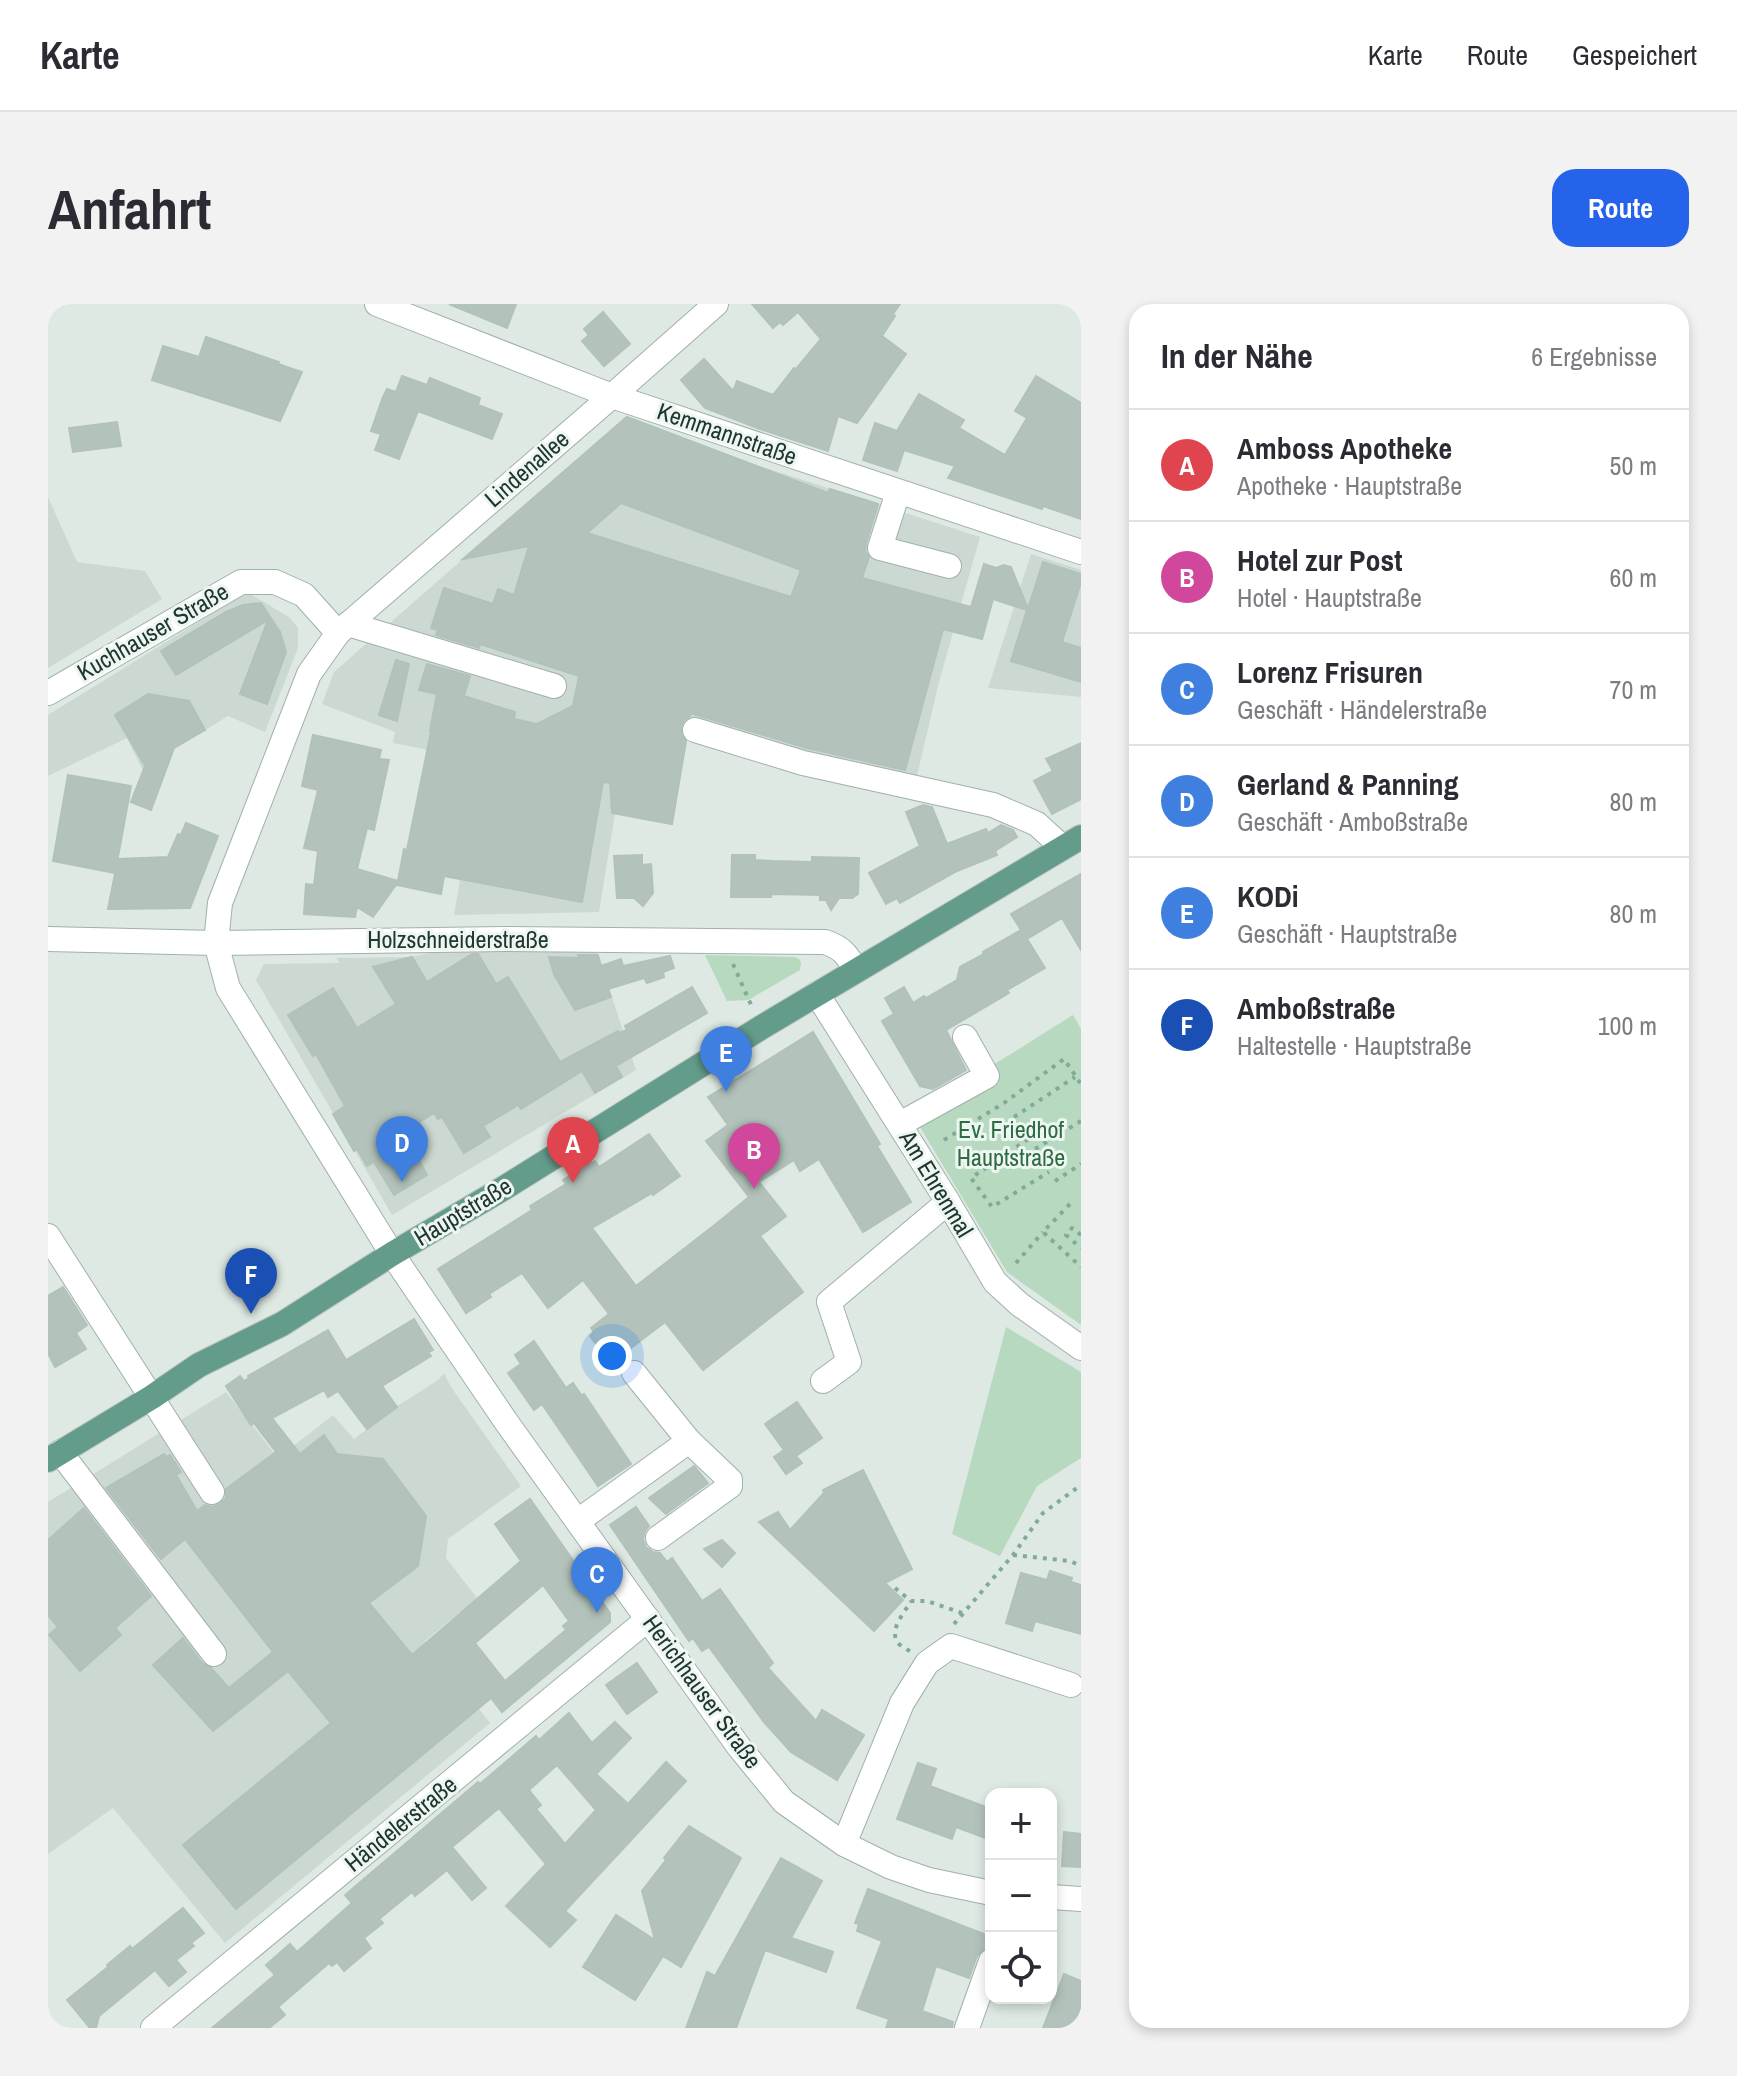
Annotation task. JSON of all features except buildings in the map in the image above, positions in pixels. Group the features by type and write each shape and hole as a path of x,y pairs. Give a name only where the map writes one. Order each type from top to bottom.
{"main road":[{"name":"Hauptstraße","path":"54,1456 199,1365 282,1324 762,1027 1072,842"}],"street":[{"name":"Kemmannstraße","path":"377,304 612,396 1081,552"},
{"name":"Lindenallee","path":"216,943 220,903 303,688 309,674 343,628 716,304"},
{"path":"898,492 880,548 949,566"},
{"name":"Kuchhauser Straße","path":"48,693 241,582 275,582 304,595 343,628"},
{"path":"343,628 554,686"},
{"path":"695,730 803,763 993,805 1072,842"},
{"name":"Holzschneiderstraße","path":"48,939 216,943 505,939 825,942 837,946 846,954 856,970"},
{"name":"Herichhauser Straße","path":"216,943 228,988 392,1254 507,1423 739,1747 784,1802 844,1844 891,1867 929,1880 985,1892"},
{"name":"Am Ehrenmal","path":"817,994 995,1282 1019,1304 1081,1348"},
{"path":"900,1124 987,1076 965,1037"},
{"path":"823,1381 849,1362 829,1302 948,1202"},
{"path":"48,1236 212,1492"},
{"path":"634,1373 689,1441 730,1480 730,1486 658,1538"},
{"path":"578,1521 689,1441"},
{"path":"54,1456 214,1654"},
{"name":"Händelerstraße","path":"153,2028 648,1619"},
{"path":"844,1844 902,1703 927,1663 951,1646 1071,1685"},
{"path":"1057,1897 1081,1899"},
{"path":"967,2028 985,1978"}],"path":[{"path":"722,941 762,1027"},
{"path":"944,1140 1004,1103 1064,1059 1081,1084"},
{"path":"1014,1117 1076,1076"},
{"path":"1035,1149 1081,1121"},
{"path":"1028,1139 971,1178 992,1207 1049,1172"},
{"path":"1055,1181 1081,1164"},
{"path":"1016,1263 1070,1204"},
{"path":"1081,1235 1072,1228 1066,1235 1081,1248"},
{"path":"1043,1232 1081,1267"},
{"path":"951,1646 950,1630 962,1613 1013,1555 1043,1513 1081,1485"},
{"path":"1013,1555 1070,1561 1081,1566"},
{"path":"895,1588 911,1601 927,1601 962,1613"},
{"path":"911,1601 900,1616 895,1630 896,1639 927,1663"}],"shaded area":[{"path":"626,416 747,462 980,537 939,682 916,780 993,810 688,735 672,825 615,814 599,912 454,915 481,760 393,743 395,732 322,704 334,672"},
{"path":"48,497 77,562 145,571 162,599 48,668"},
{"path":"1031,554 1081,570 1081,697 988,688"},
{"path":"247,592 289,617 298,628 298,648 265,732 228,716 142,769 127,738 48,776 48,715"},
{"path":"460,947 597,952 636,1070 392,1215 256,980 264,964 339,963 337,958 411,957"},
{"path":"444,1373 521,1486 448,1539 446,1558 477,1598 425,1641 490,1723 225,1943 113,1808 48,1854 48,1502 226,1392 278,1458 333,1415 354,1439"}],"green space":[{"path":"705,955 795,957 801,963 800,970 748,1000 727,1001"},
{"name":"Ev. Friedhof Hauptstraße","path":"1073,1015 1081,1029 1081,1325 1007,1272 917,1122 993,1065"},
{"path":"1006,1327 1081,1372 1081,1458 1037,1486 1000,1556 952,1534"}],"place":[{"name":"KODi","path":"726,1092"},
{"name":"Gerland & Panning","path":"402,1182"},
{"name":"Amboss Apotheke","path":"573,1183"},
{"name":"Hotel zur Post","path":"754,1189"},
{"name":"Amboßstraße","path":"251,1314"},
{"name":"Lorenz Frisuren","path":"597,1613"}]}
